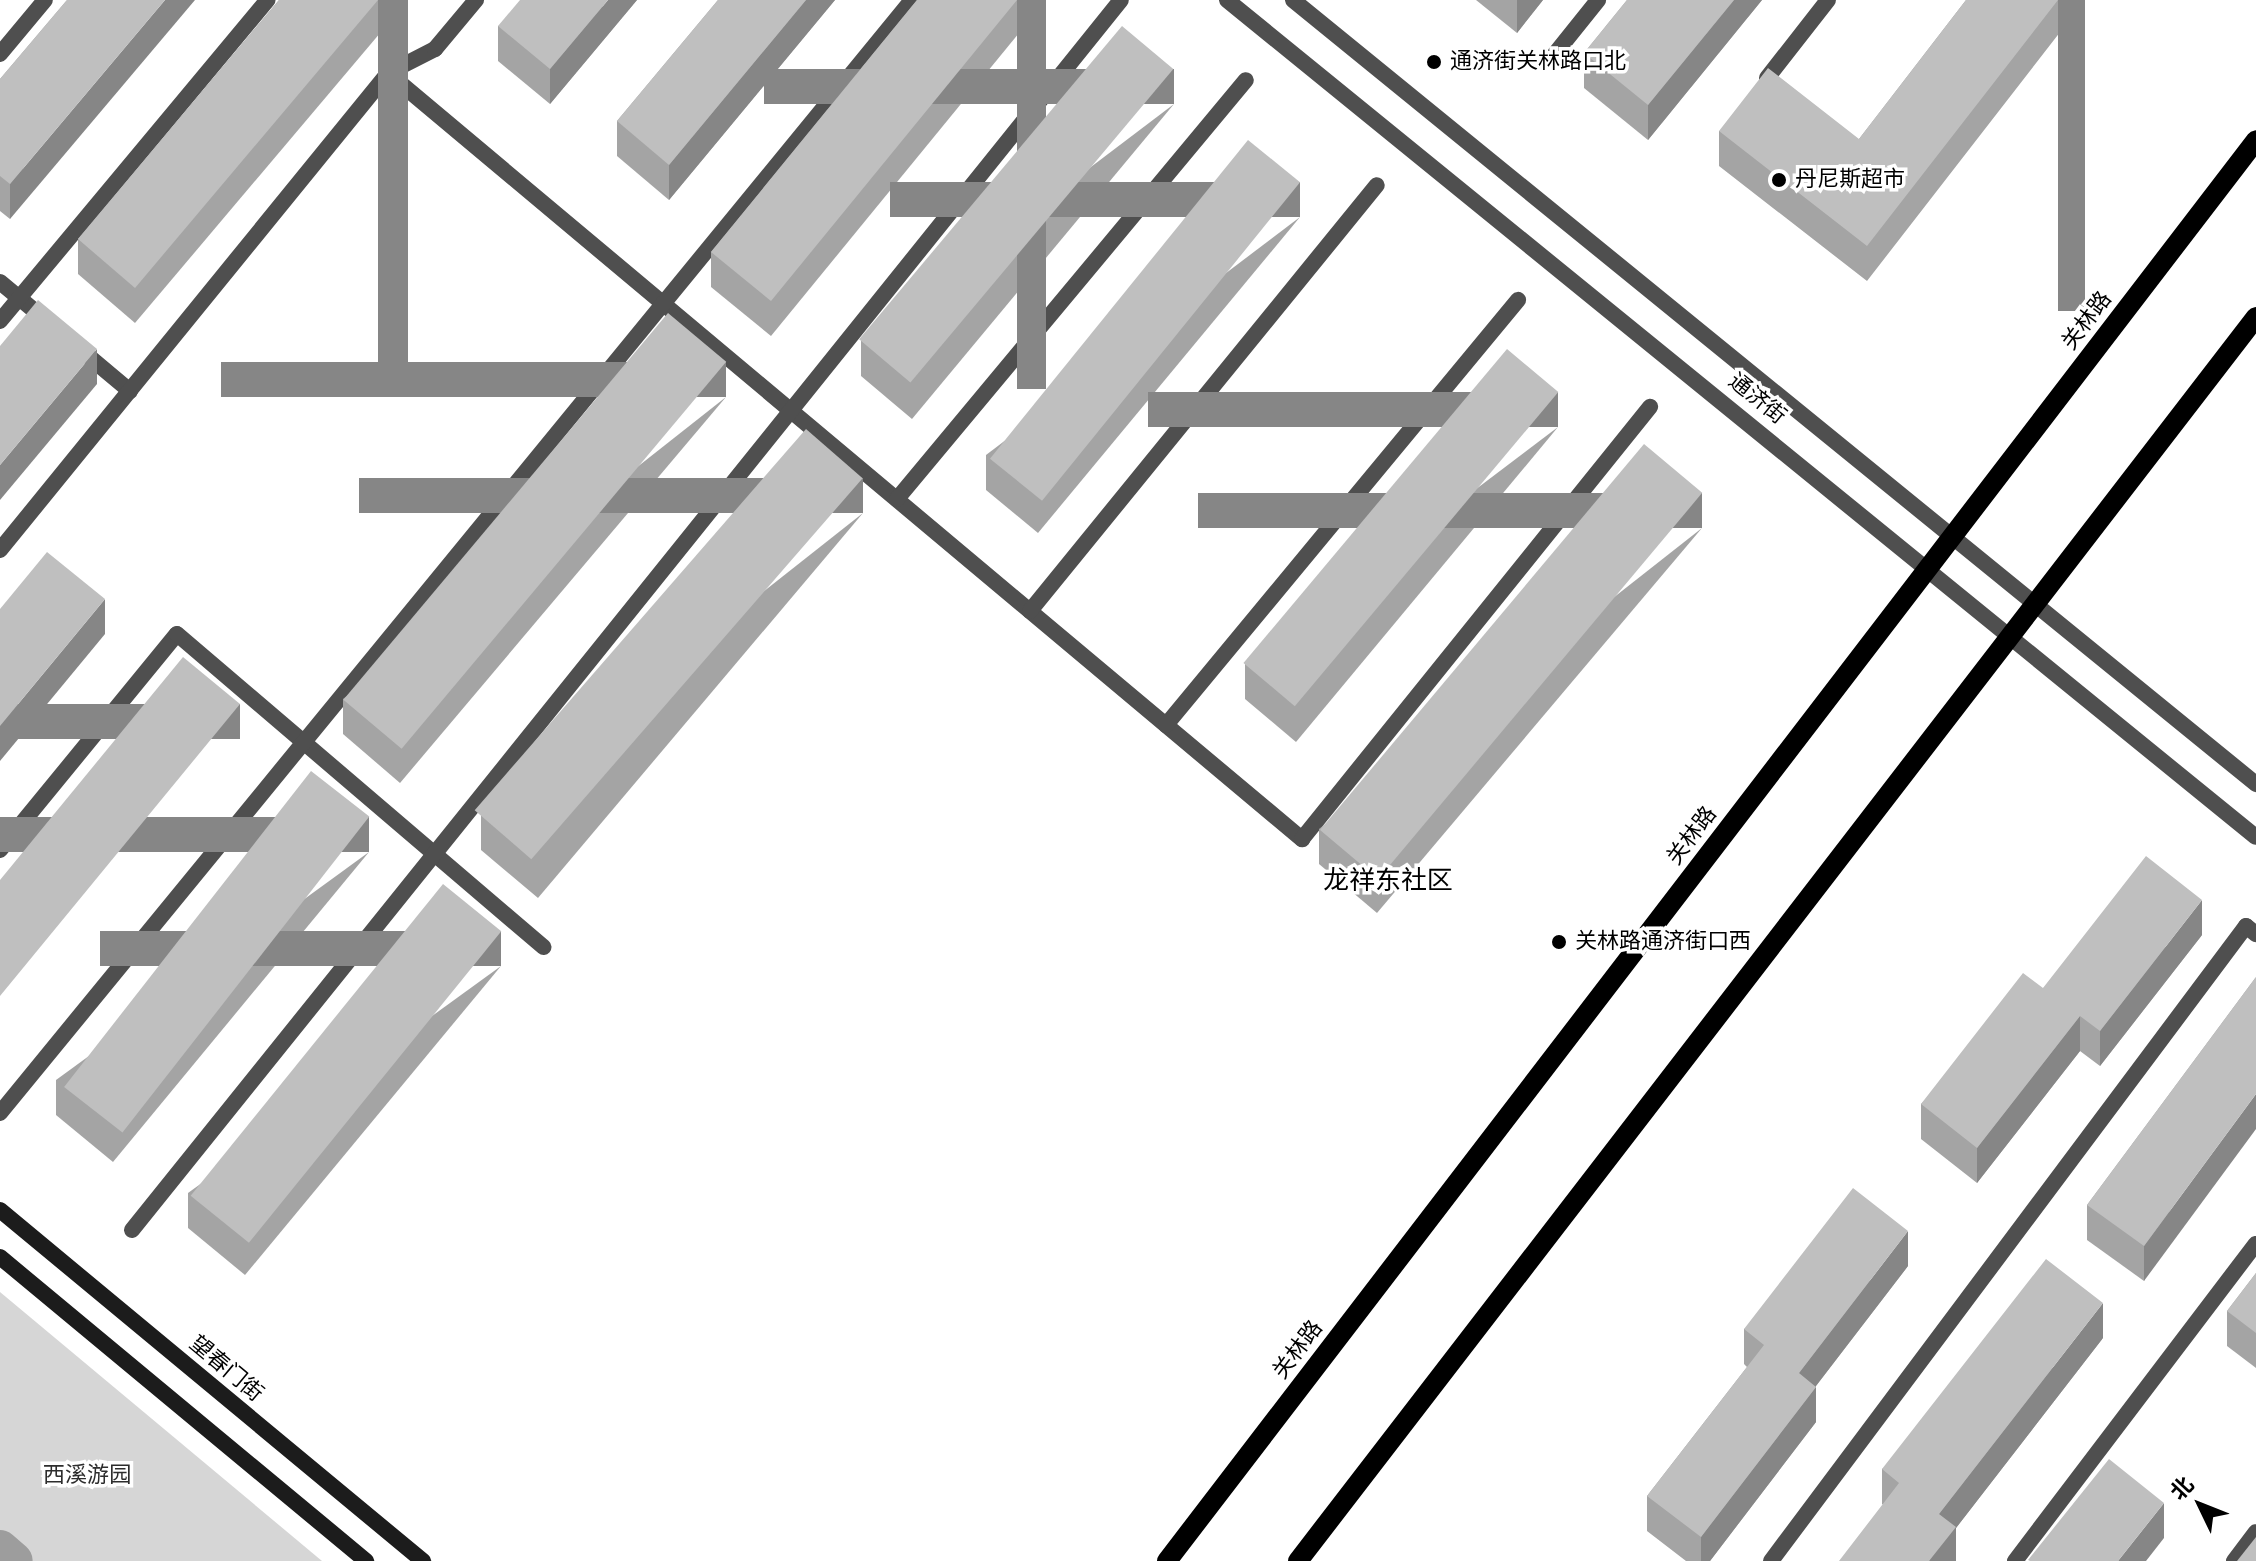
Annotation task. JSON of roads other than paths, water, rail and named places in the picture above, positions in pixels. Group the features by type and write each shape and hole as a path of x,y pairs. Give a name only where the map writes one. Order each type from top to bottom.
{"main road":[{"name":"关林路","path":"1167,1561 2256,140"},
{"path":"1298,1561 2256,317"}],"street":[{"path":"0,54 45,0"},
{"path":"0,321 267,0"},
{"path":"0,550 388,73 435,49 476,0"},
{"path":"0,1113 912,0"},
{"path":"132,1230 1121,0"},
{"name":"通济街","path":"1227,0 1929,566 2256,837"},
{"name":"通济街","path":"1293,0 2256,784"},
{"path":"1550,60 1598,0"},
{"path":"1767,78 1828,0"},
{"path":"388,73 1302,839 1650,407"},
{"path":"897,499 1246,80"},
{"path":"1030,611 1377,185"},
{"path":"0,282 130,391"},
{"path":"1166,725 1518,300"},
{"path":"0,850 177,634 543,947"},
{"path":"1771,1561 2246,926 2256,934"},
{"name":"望春门街","path":"0,1210 423,1561"},
{"path":"2015,1561 2256,1244"},
{"path":"0,1257 366,1561"},
{"path":"2234,1561 2256,1532"}],"waterway":[{"path":"0,1549 14,1561"}],"place":[{"name":"通济街关林路口北","path":"1434,62"},
{"name":"丹尼斯超市","path":"1779,180"},
{"name":"关林路通济街口西","path":"1559,942"}],"district":[{"name":"龙祥东社区","path":"1388,882"}],"park label":[{"name":"西溪游园","path":"87,1476"}]}
